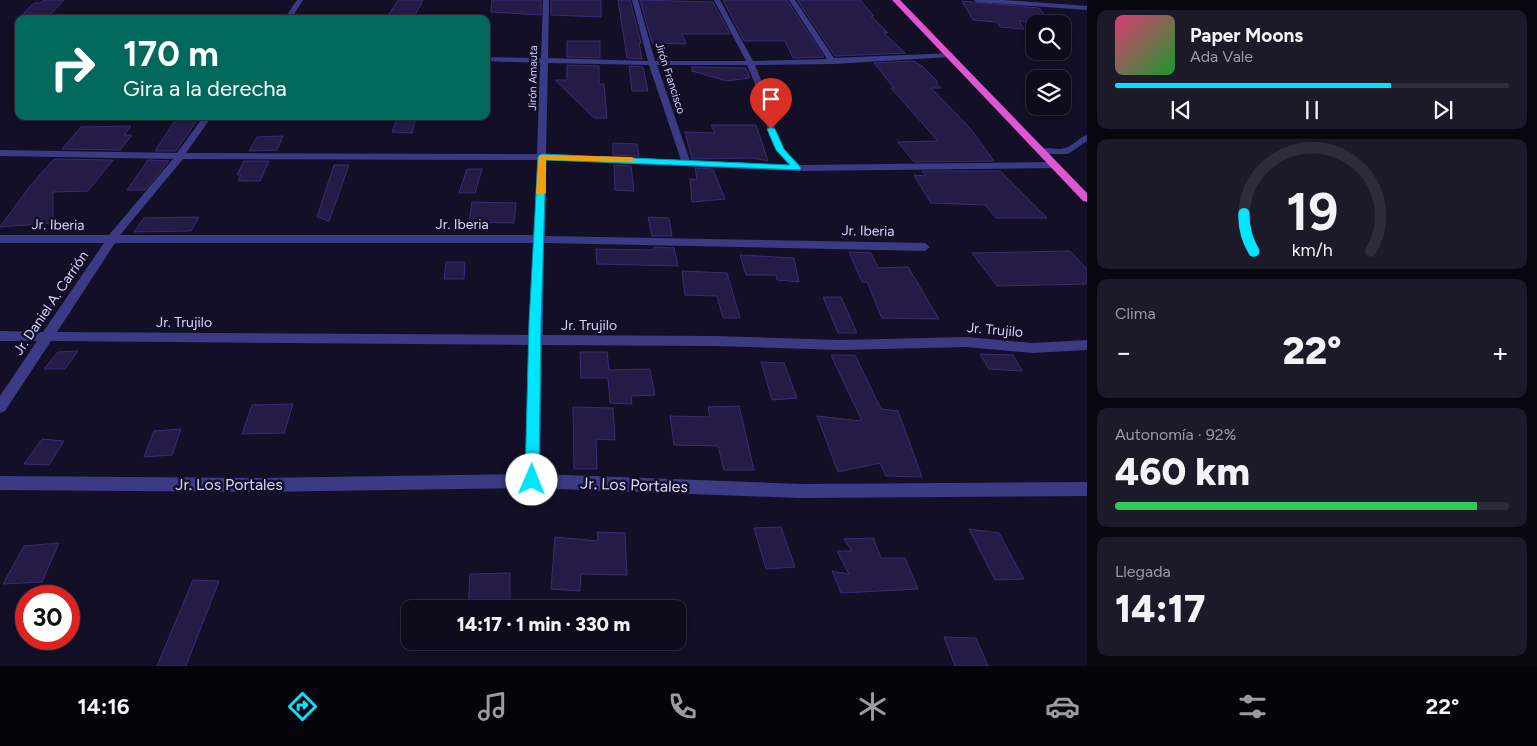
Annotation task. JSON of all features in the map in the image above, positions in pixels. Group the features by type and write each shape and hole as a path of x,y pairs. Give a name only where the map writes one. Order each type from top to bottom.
{"highway":[{"path":"896,0 1087,199"}],"street":[{"path":"290,15 300,0"},
{"name":"Jirón Amauta","path":"532,480 534,340 542,157 546,0"},
{"name":"Jirón Francisco","path":"635,0 652,63 686,162"},
{"path":"717,0 750,62 765,100 771,129 777,143 797,168"},
{"path":"792,0 834,62"},
{"path":"977,0 1087,8"},
{"path":"490,59 652,63 834,62 950,55"},
{"name":"Jr. Daniel A. Carrión","path":"0,407 111,240 180,156 205,120"},
{"path":"1042,151 1068,151 1082,139 1087,138"},
{"path":"0,153 180,156 542,157 797,168 1055,165"},
{"name":"Jr. Iberia","path":"0,239 538,239 925,247"},
{"name":"Jr. Trujilo","path":"0,336 714,341 840,345 967,342 1033,348 1087,345"},
{"name":"Jr. Los Portales","path":"0,483 256,485 532,480 800,491 1087,489"}],"building":[{"path":"44,0 64,0 50,15 22,15 34,3 40,3"},
{"path":"398,0 423,0 415,15 389,15"},
{"path":"492,0 541,0 541,15 491,12"},
{"path":"551,0 601,0 601,17 551,15"},
{"path":"618,0 630,0 641,43 639,43 642,59 627,58"},
{"path":"640,0 713,2 730,34 682,34 686,44 652,43"},
{"path":"723,0 787,0 824,57 793,58 785,41 744,41"},
{"path":"797,0 860,0 874,16 871,16 888,33 884,33 905,53 835,56"},
{"path":"962,1 1039,8 1045,15 1026,15 1026,22 1019,21 1024,29 1000,27 997,22 973,20"},
{"path":"567,41 600,41 600,58 567,57"},
{"path":"913,61 922,66 938,82 936,83 941,88 931,88 970,128 994,161 914,162 898,142 938,141 891,88 894,88 874,63"},
{"path":"567,65 599,66 599,84 604,84 607,118 594,118 555,80 567,80"},
{"path":"629,66 643,67 648,91 632,91"},
{"path":"692,67 746,68 750,78 727,81 692,71"},
{"path":"175,120 197,120 176,151 155,151"},
{"path":"396,120 415,120 412,133 392,132"},
{"path":"711,125 756,125 768,161 753,158 692,159 685,132 715,133"},
{"path":"131,126 124,135 132,135 120,150 62,149 81,127"},
{"path":"283,136 277,150 249,151 257,137"},
{"path":"613,143 637,144 639,156 613,155"},
{"path":"54,159 113,160 88,191 53,192 53,223 0,227 30,186"},
{"path":"148,160 169,161 145,190 127,190"},
{"path":"244,161 269,161 260,181 238,181 241,175 237,175"},
{"path":"334,165 349,165 329,221 317,217"},
{"path":"614,165 631,166 634,191 615,190"},
{"path":"695,168 713,169 725,199 692,202 690,179 697,180"},
{"path":"467,169 482,169 475,193 459,193"},
{"path":"922,171 1000,171 1047,218 996,218 985,205 931,203 914,175 926,176"},
{"path":"472,202 516,203 514,223 469,222"},
{"path":"199,217 191,231 134,232 144,218"},
{"path":"648,217 669,218 672,236 652,236"},
{"path":"654,247 674,248 678,266 597,264 596,249 654,250"},
{"path":"1070,251 1087,269 1087,284 997,286 972,253"},
{"path":"849,252 871,253 878,268 908,267 939,319 882,318 867,282 862,282"},
{"path":"740,255 794,258 799,282 777,280 776,275 746,275"},
{"path":"446,262 465,262 464,279 444,279"},
{"path":"682,271 727,273 740,318 723,318 717,296 685,295"},
{"path":"823,297 841,297 857,333 838,333"},
{"path":"78,351 65,369 44,369 58,352"},
{"path":"580,352 607,352 609,370 650,369 655,395 631,396 632,404 610,403 608,378 581,378"},
{"path":"980,354 1013,355 1022,371 989,369"},
{"path":"831,355 855,355 881,409 898,411 922,477 886,476 880,463 838,472 817,416 862,421"},
{"path":"761,362 784,363 797,398 772,400"},
{"path":"293,404 284,433 242,434 252,405"},
{"path":"739,406 754,470 724,470 718,446 674,445 670,416 710,417 708,407"},
{"path":"573,407 613,408 615,440 596,439 597,469 574,469"},
{"path":"181,429 172,455 144,457 154,431"},
{"path":"42,439 64,441 49,465 24,464"},
{"path":"781,527 795,567 766,569 754,528"},
{"path":"969,529 999,533 1024,579 995,580"},
{"path":"597,532 625,533 627,575 581,574 580,591 551,589 555,537 598,541"},
{"path":"873,538 881,558 905,558 918,589 841,593 832,571 849,574 837,551 852,551 844,539"},
{"path":"59,543 42,582 3,584 24,546"},
{"path":"510,573 510,600 469,600 470,574"},
{"path":"193,580 219,581 186,666 157,666"},
{"path":"944,637 976,638 988,666 955,666"}],"slow traffic":[{"path":"541,193 542,157 632,160"}],"route":[{"path":"532,480 535,323 542,157 672,161 756,168 797,168 780,150 771,129"}]}
